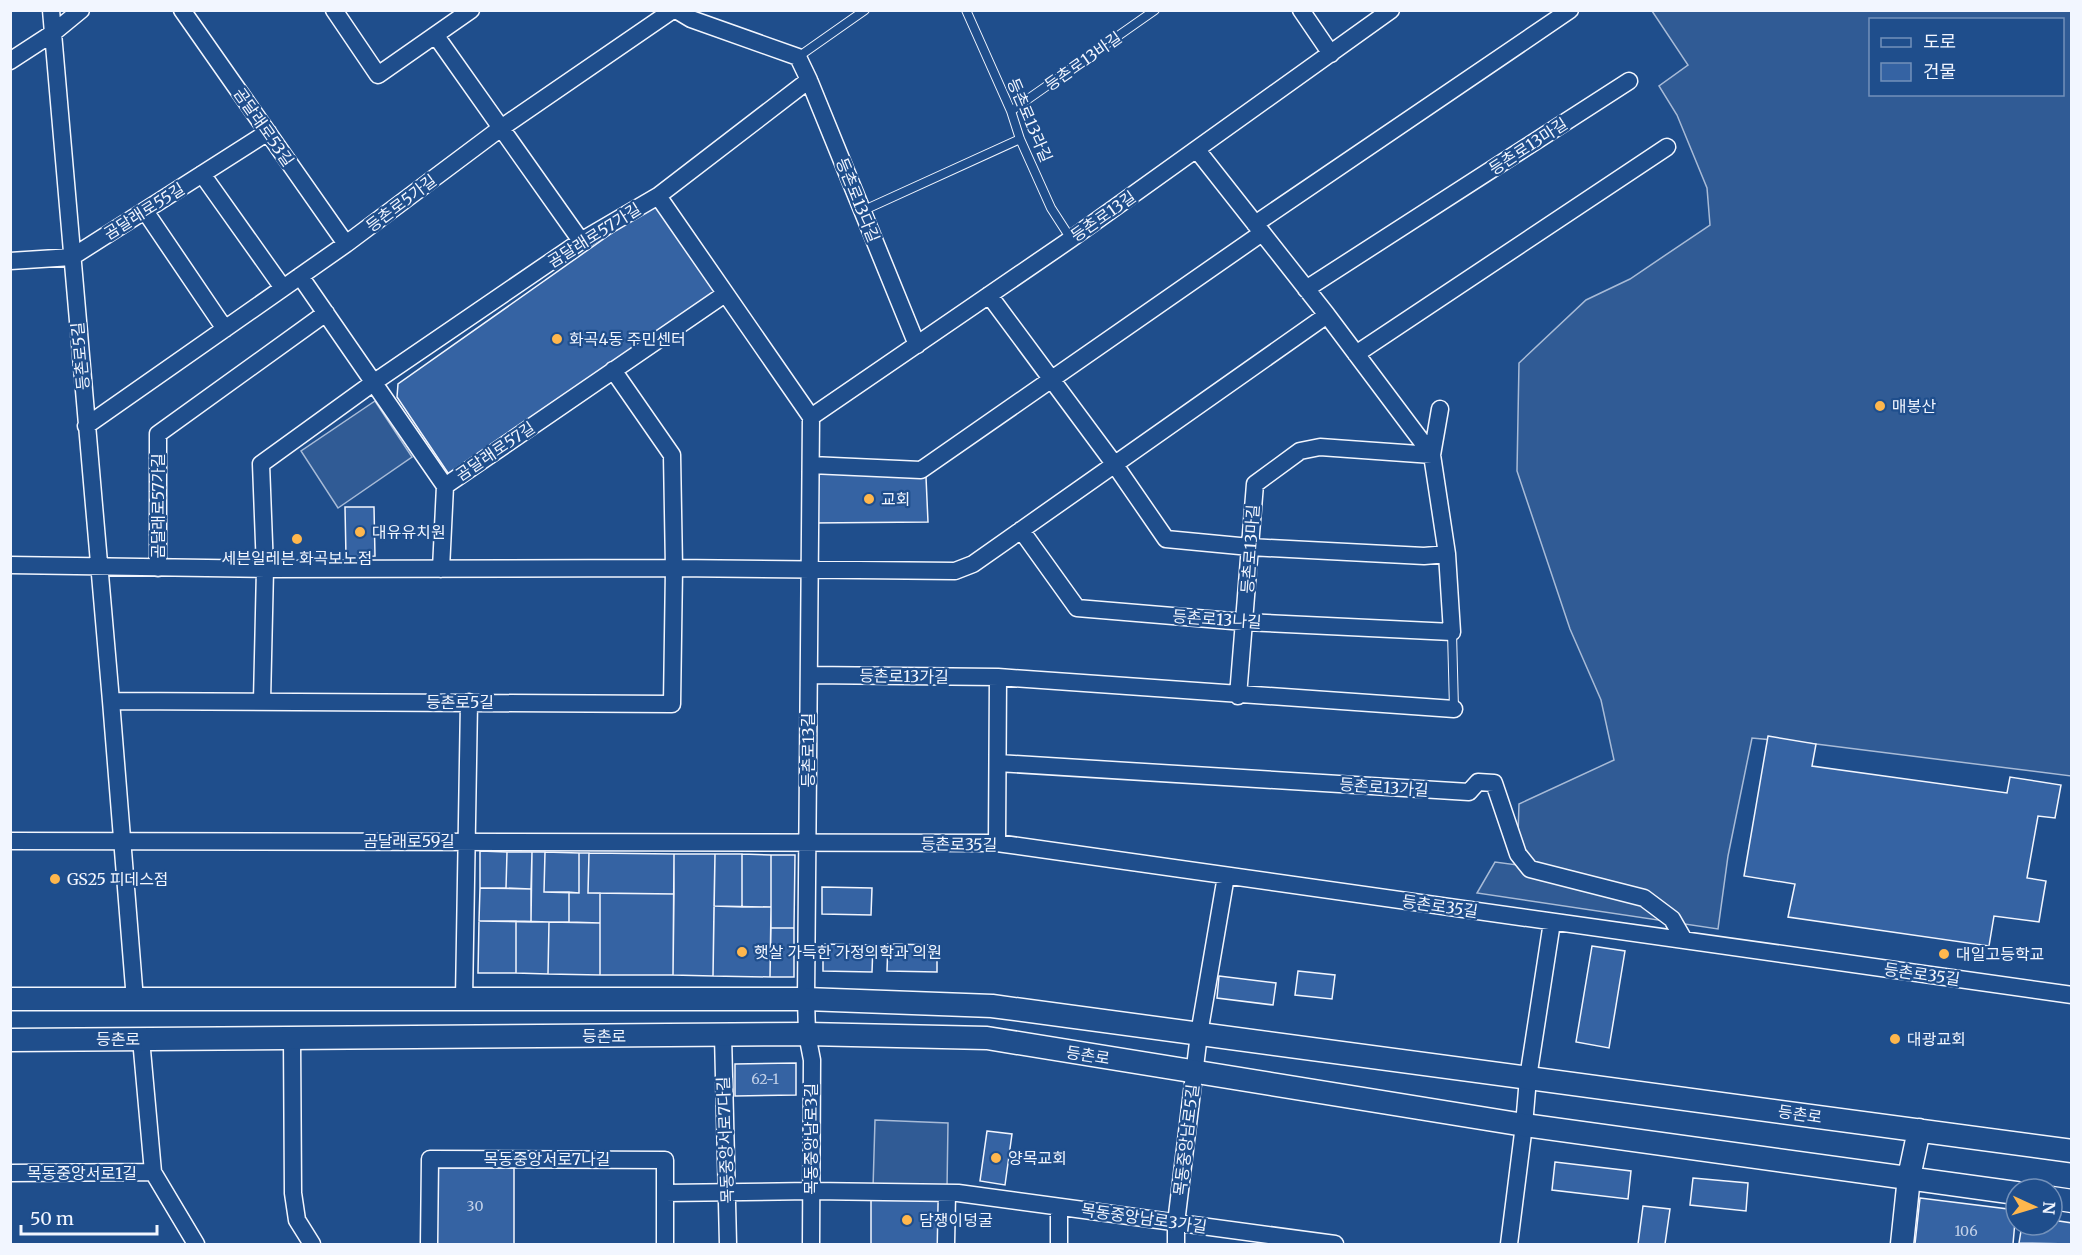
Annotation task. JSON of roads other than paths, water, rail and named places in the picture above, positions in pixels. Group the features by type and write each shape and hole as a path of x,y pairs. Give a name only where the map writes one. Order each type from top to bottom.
{"main road":[{"name":"등촌로","path":"10,999 806,999 992,1006 2072,1151"},
{"name":"등촌로","path":"10,1040 807,1034 987,1038 1524,1125 2004,1190"},
{"path":"1902,1245 1909,1177 1919,1130"}],"street":[{"name":"등촌로5길","path":"51,10 135,1000"},
{"path":"10,61 53,33 81,10"},
{"name":"곰달래로53길","path":"182,10 346,244"},
{"path":"334,10 378,75 471,10"},
{"path":"674,10 691,19 798,57"},
{"name":"등촌로5가길","path":"86,426 346,244 501,128 674,10"},
{"path":"1301,10 1331,54"},
{"name":"등촌로13길","path":"807,1034 811,417 1071,239 1391,10"},
{"path":"811,465 921,470 1570,10"},
{"path":"436,36 581,241"},
{"name":"등촌로13다길","path":"798,57 917,345"},
{"name":"곰달래로57가길","path":"265,569 261,464 373,383 581,241 658,196 809,80"},
{"name":"등촌로13마길","path":"1306,289 1629,81"},
{"name":"곰달래로55길","path":"10,261 72,257 268,132"},
{"path":"1356,354 1667,147"},
{"path":"1197,150 1327,315 1432,455"},
{"path":"202,174 283,288"},
{"path":"658,196 811,417"},
{"path":"145,211 225,329"},
{"path":"300,276 445,486"},
{"name":"곰달래로57길","path":"441,568 445,486 725,294"},
{"path":"989,296 1115,465 1166,539 1250,547 1424,556 1447,554"},
{"name":"곰달래로57가길","path":"158,568 158,434 326,313"},
{"path":"10,565 265,569 674,568 955,571 973,564 1021,531 1327,315"},
{"path":"613,370 672,455 674,568"},
{"path":"1440,409 1432,455 1447,554 1452,632"},
{"name":"등촌로13마길","path":"1238,696 1255,484 1300,451 1320,447 1432,455"},
{"name":"등촌로13나길","path":"1021,531 1077,608 1244,622 1452,632"},
{"name":"등촌로5길","path":"111,701 672,704 674,568"},
{"path":"262,701 265,569"},
{"name":"등촌로13가길","path":"809,675 998,677 1238,696 1454,709"},
{"path":"997,843 998,677"},
{"path":"464,999 469,702"},
{"name":"등촌로13가길","path":"998,763 1470,792 1478,782 1494,783 1518,854 1530,869 1644,898 1672,919 1684,940"},
{"name":"곰달래로59길","path":"10,841 808,842"},
{"name":"등촌로35길","path":"808,842 997,843 2072,995"},
{"path":"1194,1072 1226,876"},
{"path":"1509,1245 1528,1078 1552,922"},
{"name":"목동중앙남로3길","path":"807,1034 812,1060 811,1245"},
{"name":"목동중앙서로7다길","path":"723,1035 729,1245"},
{"path":"292,1038 294,1193 297,1220 312,1245"},
{"path":"141,1039 153,1172 196,1245"},
{"name":"목동중앙남로5길","path":"1176,1245 1176,1223 1194,1072"},
{"name":"목동중앙서로7나길","path":"429,1245 430,1159 665,1160 665,1245"},
{"name":"목동중앙서로1길","path":"10,1173 153,1172"},
{"name":"목동중앙남로3가길","path":"665,1192 947,1193 1335,1245"},
{"path":"946,1245 947,1193"},
{"name":"목동중앙남로3가길","path":"1059,1207 1059,1245"}],"lane":[{"path":"798,57 865,10"},
{"name":"등촌로13라길","path":"966,10 1051,208 1071,239"},
{"name":"등촌로13바길","path":"1011,111 1155,10"},
{"path":"862,211 1020,139"},
{"path":"1452,632 1454,709"}],"place":[{"name":"화곡4동 주민센터","path":"557,339"},
{"name":"매봉산","path":"1880,406"},
{"name":"교회","path":"869,499"},
{"name":"대유유치원","path":"360,532"},
{"name":"세븐일레븐 화곡보노점","path":"297,539"},
{"name":"GS25 피데스점","path":"55,879"},
{"name":"햇살 가득한 가정의학과 의원","path":"742,952"},
{"name":"대일고등학교","path":"1944,954"},
{"name":"대광교회","path":"1895,1039"},
{"name":"양목교회","path":"996,1158"},
{"name":"담쟁이덩굴","path":"907,1220"}]}
